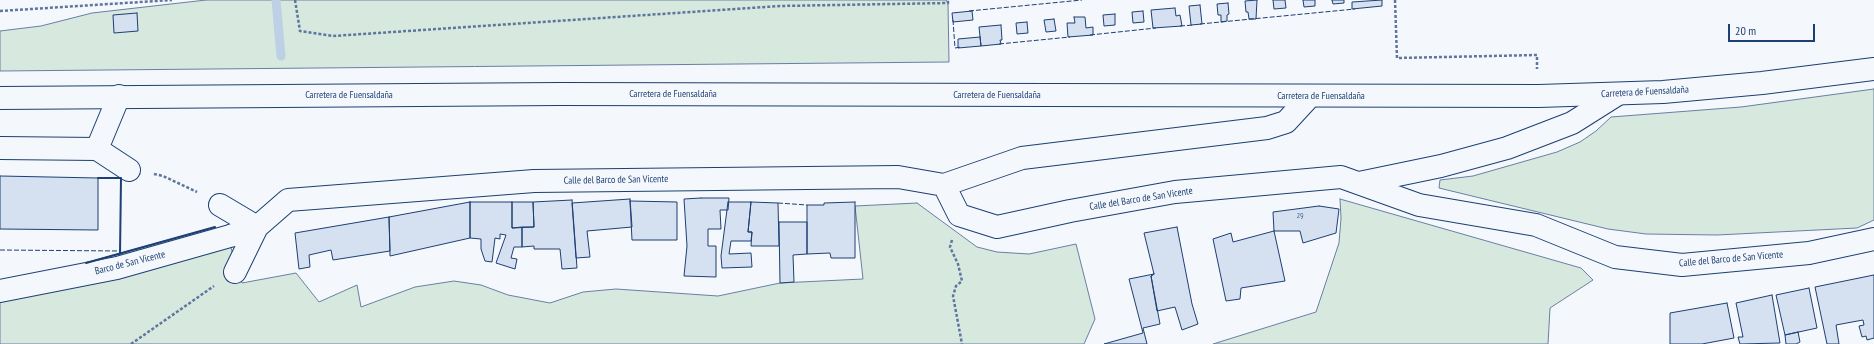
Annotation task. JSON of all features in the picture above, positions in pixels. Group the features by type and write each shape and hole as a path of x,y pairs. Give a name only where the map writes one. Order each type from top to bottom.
{"street":[{"name":"Carretera de Fuensaldaña","path":"0,98 552,94 1539,96 1663,92 1755,84 1874,69"},
{"path":"1359,183 1441,166 1507,148 1572,123 1618,94"},
{"path":"97,149 118,96"},
{"name":"Calle del Barco de San Vicente","path":"288,200 542,181 898,177 944,185 1022,158 1267,128 1286,122 1310,96"},
{"path":"0,148 97,149 128,170"},
{"name":"Calle del Barco de San Vicente","path":"959,215 996,228 1070,211 1175,192 1341,176 1419,205 1536,225 1615,257 1682,265 1809,253 1874,239"},
{"path":"944,185 959,215"},
{"name":"Barco de San Vicente","path":"235,272 257,227 288,200"},
{"path":"220,206 257,227"},
{"name":"Barco de San Vicente","path":"0,291 117,268 257,227"}],"path":[{"path":"0,11 172,0"},
{"path":"295,0 300,31 333,36 780,6 948,3 948,0"},
{"path":"1395,0 1397,58 1536,55 1539,96"},
{"path":"128,170 163,176 185,186 220,206"},
{"path":"959,215 950,247 958,264 962,281 956,286 953,296 962,344"},
{"path":"131,344 235,272"}],"shaded area":[{"path":"206,0 946,0 948,3 949,62 0,71 0,31 41,26 92,13"},
{"path":"1874,89 1874,220 1857,228 1717,235 1646,234 1608,229 1439,188 1440,180 1473,176 1557,152 1580,142 1596,131 1611,117 1741,107"},
{"path":"1340,199 1581,268 1593,280 1550,308 1548,344 1213,344 1316,312 1339,243 1341,218"},
{"path":"917,203 977,247 997,252 1029,254 1076,244 1095,319 1084,344 0,344 0,283 52,272 215,227 231,248 242,283 296,273 319,302 357,285 361,307 415,287 454,281 481,285 508,295 550,303 583,292 616,289 718,296 780,283 863,279 855,206"}],"building":[{"path":"1257,0 1256,19 1249,19 1248,12 1246,12 1245,1"},
{"path":"1273,0 1285,0 1286,8 1274,9"},
{"path":"1303,0 1315,0 1315,6 1304,7"},
{"path":"1332,0 1344,0 1344,3 1333,4"},
{"path":"1382,0 1382,6 1352,9 1352,2"},
{"path":"1228,3 1229,14 1227,15 1227,21 1221,22 1221,15 1218,15 1217,4"},
{"path":"1200,5 1202,24 1191,25 1189,6"},
{"path":"1175,8 1176,16 1180,15 1182,26 1153,28 1151,10"},
{"path":"972,11 973,20 953,22 952,13"},
{"path":"1143,11 1144,22 1133,23 1132,12"},
{"path":"137,13 138,31 114,33 113,15"},
{"path":"1115,14 1115,25 1104,26 1103,15"},
{"path":"1074,17 1085,17 1086,28 1093,27 1093,35 1068,37 1067,23 1075,23"},
{"path":"1054,19 1056,31 1046,32 1044,20"},
{"path":"1027,22 1028,33 1017,34 1016,23"},
{"path":"1001,25 1001,44 981,46 979,27"},
{"path":"980,37 981,46 958,48 958,39"},
{"path":"0,176 98,178 98,230 0,229"},
{"path":"729,198 728,210 720,210 721,229 708,229 708,246 716,246 716,277 684,276 687,246 684,199"},
{"path":"630,199 632,227 587,231 590,257 576,258 572,203"},
{"path":"572,200 577,268 562,269 560,249 534,249 534,246 522,247 522,227 534,227 533,202"},
{"path":"630,201 677,202 677,240 632,240"},
{"path":"470,202 470,238 390,256 389,217"},
{"path":"470,202 512,202 512,228 522,227 522,247 514,247 511,258 517,259 515,269 496,263 506,235 500,234 500,239 495,238 492,262 485,261 481,249 481,239 470,238"},
{"path":"512,202 533,202 534,227 512,228"},
{"path":"728,202 751,202 748,232 752,232 751,241 731,241 729,254 751,253 752,267 722,268 721,256"},
{"path":"751,202 778,203 779,246 751,246 752,232 748,232"},
{"path":"855,202 855,258 831,258 830,253 807,254 807,205"},
{"path":"1319,206 1339,209 1336,233 1303,243 1300,231 1274,231 1273,212"},
{"path":"389,217 390,251 333,260 331,250 309,255 310,267 299,269 295,233"},
{"path":"779,222 807,222 807,254 793,255 794,282 780,283"},
{"path":"1177,227 1192,304 1198,324 1182,330 1175,307 1157,311 1151,276 1154,274 1144,233"},
{"path":"1274,231 1285,281 1241,288 1240,299 1226,301 1213,239 1231,233 1233,242"},
{"path":"1154,274 1151,276 1160,324 1143,328 1147,344 1104,344 1143,333 1129,279"},
{"path":"1874,275 1874,338 1867,340 1866,336 1862,337 1859,326 1864,325 1863,320 1836,325 1839,344 1827,344 1815,287"},
{"path":"1809,288 1817,328 1785,335 1776,295"},
{"path":"1772,295 1780,343 1740,344 1738,337 1743,337 1736,303"},
{"path":"1727,303 1734,338 1702,344 1670,344 1670,313"},
{"path":"1798,332 1800,342 1796,344 1786,344 1785,335"}],"waterway":[{"path":"276,0 281,56"}],"fence":[{"path":"969,11 1082,0"},
{"path":"1200,24 1355,9"},
{"path":"953,20 955,48 961,47"},
{"path":"1180,26 1194,25"},
{"path":"1090,35 1156,28"},
{"path":"999,44 1070,37"},
{"path":"778,203 807,205"},
{"path":"0,250 121,251"}],"wall":[{"path":"98,178 121,178 120,254"},
{"path":"86,263 215,227"}]}
